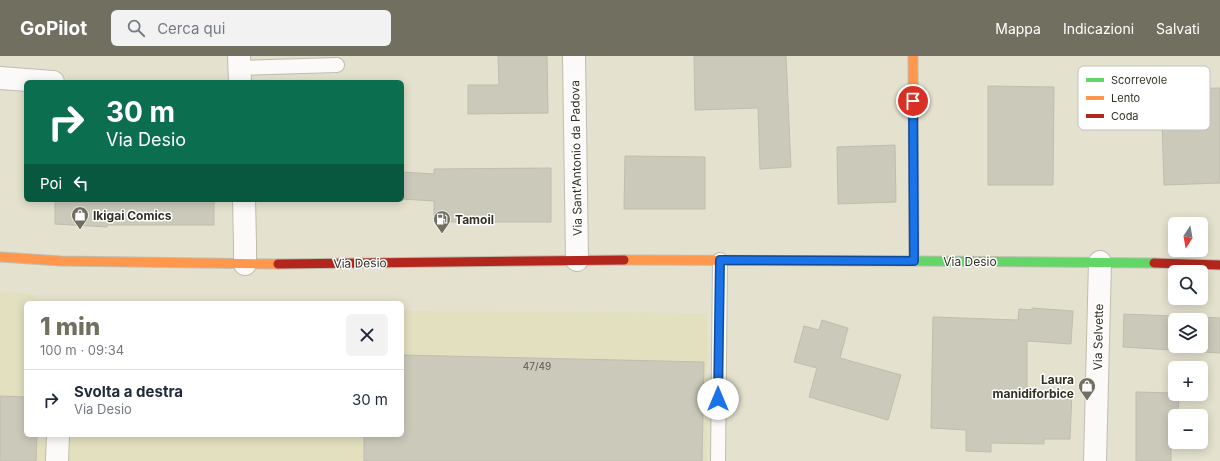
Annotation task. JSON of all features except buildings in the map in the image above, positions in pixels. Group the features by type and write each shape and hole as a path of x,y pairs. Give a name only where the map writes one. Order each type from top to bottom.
{"street":[{"name":"Via Sant'Antonio da Padova","path":"574,56 577,260"},
{"path":"913,56 914,261"},
{"path":"0,78 26,80"},
{"path":"244,202 246,243 245,264"},
{"name":"Via Desio","path":"0,257 61,261 245,264 577,260 720,260 1100,262 1220,265"},
{"name":"Via Selvette","path":"1095,461 1100,262"},
{"path":"57,461 58,437"}],"lane":[{"path":"239,69 337,65"},
{"path":"718,461 720,260"}],"shaded area":[{"path":"0,291 36,295 36,301 24,301 24,437 404,437 404,311 707,313 707,461 0,461"}],"traffic: fast":[{"path":"915,261 1154,263"}],"traffic: slow":[{"path":"913,56 914,261"},
{"path":"0,257 61,261 278,264"},
{"path":"624,260 915,261"}],"traffic: jam":[{"path":"278,264 624,260"},
{"path":"1154,263 1220,265"}],"place":[{"name":"Ikigai Comics","path":"80,230"},
{"name":"Tamoil","path":"442,234"},
{"name":"Laura manidiforbice","path":"1087,401"}],"route":[{"path":"718,399 720,260 914,261 913,101"}]}
